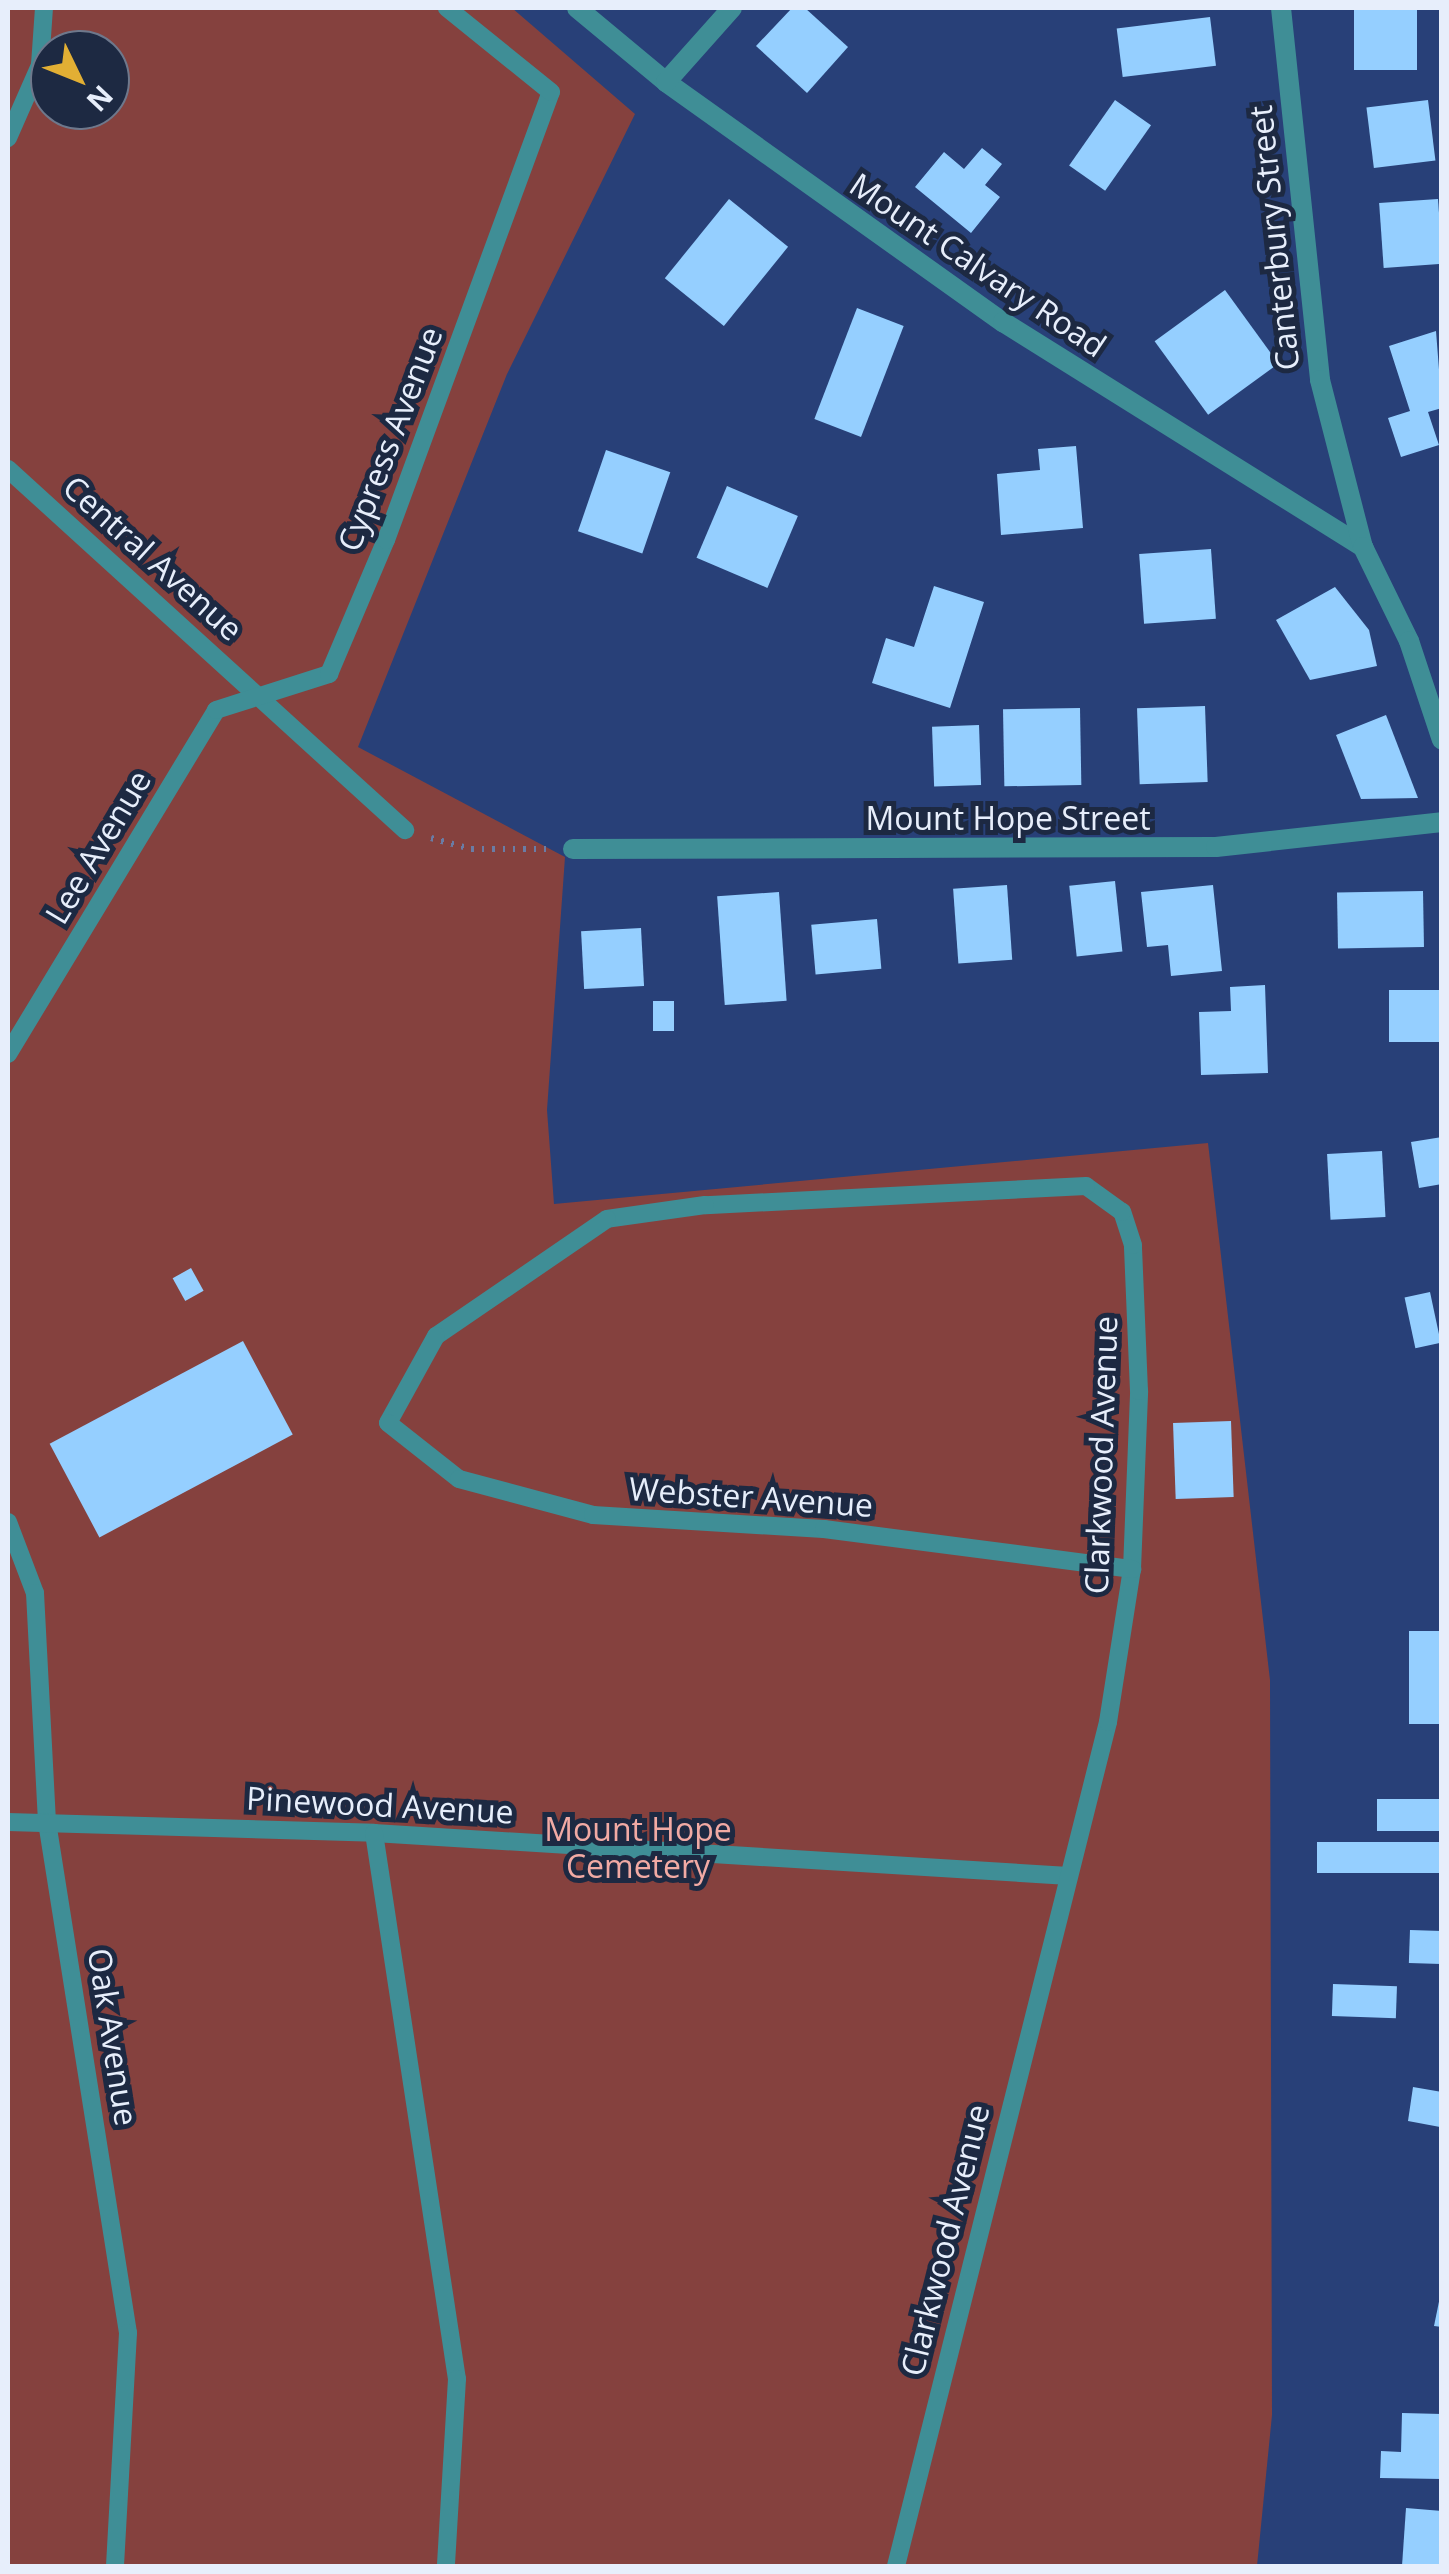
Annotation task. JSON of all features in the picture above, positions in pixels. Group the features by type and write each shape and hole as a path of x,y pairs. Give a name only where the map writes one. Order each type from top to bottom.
{"street":[{"name":"Mount Calvary Road","path":"577,8 666,82 1003,322 1363,547"},
{"path":"666,82 732,8"},
{"name":"Canterbury Street","path":"1281,8 1320,380 1363,547 1409,640 1442,740"},
{"name":"Mount Hope Street","path":"573,849 1216,847 1442,822"}],"lane":[{"path":"8,138 40,65 44,8"},
{"name":"Cypress Avenue","path":"259,692 328,674 551,92 447,8"},
{"name":"Central Avenue","path":"8,469 259,692"},
{"path":"259,692 405,830"},
{"name":"Lee Avenue","path":"8,1054 216,710 259,692"},
{"name":"Clarkwood Avenue","path":"388,1423 436,1336 608,1219 705,1205 1086,1186 1122,1212 1133,1245 1132,1569 1108,1722 896,2566"},
{"name":"Webster Avenue","path":"388,1423 459,1479 594,1516 824,1530 1132,1569"},
{"name":"Oak Avenue","path":"8,1522 34,1593 47,1822 128,2334 115,2566"},
{"name":"Pinewood Avenue","path":"8,1822 374,1833 1070,1876"},
{"path":"374,1833 456,2379 446,2566"}],"path":[{"path":"405,830 471,849 573,849"}],"green space":[{"name":"Mount Hope Cemetery","path":"8,8 512,8 635,114 507,374 358,747 565,857 547,1110 554,1204 1208,1143 1270,1680 1272,2415 1257,2566 8,2566"}],"building":[{"path":"792,8 805,8 848,47 807,93 756,46"},
{"path":"1354,8 1417,8 1417,70 1354,70"},
{"path":"1210,17 1216,66 1123,77 1117,28"},
{"path":"1115,100 1151,125 1105,191 1069,166"},
{"path":"1428,100 1435,161 1374,168 1366,108"},
{"path":"982,148 1002,164 985,185 1000,197 971,233 915,187 944,152 964,169"},
{"path":"729,199 788,247 724,326 665,278"},
{"path":"1438,199 1442,264 1384,268 1379,203"},
{"path":"1225,290 1278,364 1208,415 1155,341"},
{"path":"857,308 904,326 861,437 814,419"},
{"path":"1436,331 1442,408 1428,412 1439,445 1401,457 1388,418 1410,411 1389,346"},
{"path":"1076,446 1083,528 1001,535 997,474 1040,470 1038,449"},
{"path":"606,450 670,472 642,553 578,531"},
{"path":"727,486 798,516 767,588 697,558"},
{"path":"1211,549 1216,619 1144,624 1139,554"},
{"path":"934,586 984,602 950,708 872,683 886,638 914,647"},
{"path":"1335,587 1369,630 1377,666 1310,680 1276,620"},
{"path":"1205,706 1208,782 1140,784 1137,708"},
{"path":"1080,708 1081,785 1004,786 1003,709"},
{"path":"1386,715 1418,798 1361,799 1336,735"},
{"path":"979,725 981,785 934,787 932,727"},
{"path":"1115,881 1122,952 1077,956 1069,886"},
{"path":"1007,885 1012,960 958,964 953,889"},
{"path":"1213,885 1222,971 1171,976 1168,945 1147,947 1141,892"},
{"path":"1423,891 1424,947 1338,948 1337,893"},
{"path":"779,892 787,1001 725,1005 717,896"},
{"path":"877,919 881,969 816,975 811,925"},
{"path":"641,928 644,986 584,989 581,931"},
{"path":"1265,985 1268,1073 1201,1075 1199,1012 1231,1011 1230,987"},
{"path":"1389,990 1442,990 1442,1042 1389,1042"},
{"path":"653,1001 674,1001 674,1031 653,1031"},
{"path":"1442,1137 1442,1184 1419,1188 1411,1142"},
{"path":"1382,1151 1385,1217 1331,1220 1327,1154"},
{"path":"191,1268 204,1291 185,1301 173,1278"},
{"path":"1430,1292 1441,1343 1415,1348 1405,1297"},
{"path":"243,1341 293,1435 99,1537 50,1444"},
{"path":"1231,1421 1234,1497 1176,1499 1173,1423"},
{"path":"1409,1631 1442,1631 1442,1724 1409,1724"},
{"path":"1377,1799 1442,1799 1442,1831 1377,1831"},
{"path":"1317,1842 1442,1842 1442,1873 1317,1873"},
{"path":"1410,1930 1442,1931 1441,1964 1409,1963"},
{"path":"1333,1984 1397,1986 1396,2018 1332,2016"},
{"path":"1413,2087 1442,2092 1440,2127 1408,2121"},
{"path":"1442,2287 1442,2327 1434,2326"},
{"path":"1402,2413 1442,2414 1442,2479 1380,2478 1381,2451 1401,2452"},
{"path":"1406,2508 1442,2511 1442,2566 1402,2566"}]}
